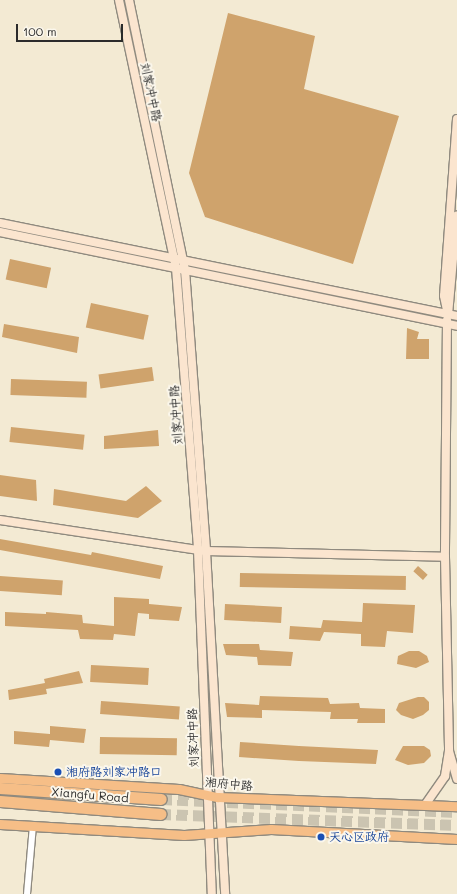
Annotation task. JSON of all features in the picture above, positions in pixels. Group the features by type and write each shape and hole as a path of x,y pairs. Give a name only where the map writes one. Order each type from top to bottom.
{"highway":[{"name":"Xiangfu Road","path":"0,788 18,788 161,799"},
{"name":"Xiangfu Road","path":"0,801 17,801 160,814"}],"main road":[{"name":"刘家冲中路","path":"119,0 176,268 202,551 208,834 212,894"},
{"name":"刘家冲中路","path":"129,0 185,270 225,894"},
{"path":"448,315 444,296 457,118"},
{"path":"425,805 446,776 449,751 445,557 446,324 457,215"},
{"path":"0,223 174,259 183,259 457,316"},
{"path":"0,232 457,326"},
{"path":"0,520 202,551 445,557"},
{"path":"449,751 457,779"},
{"name":"湘府中路","path":"0,778 180,789 218,797 457,806"},
{"path":"0,824 184,835 271,829 457,838"}],"street":[{"path":"27,894 33,825"}],"building":[{"path":"228,13 315,36 304,89 399,116 353,264 205,217 189,173"},
{"path":"10,259 51,268 47,288 6,280"},
{"path":"91,303 149,315 144,340 86,327"},
{"path":"4,324 79,337 77,353 2,337"},
{"path":"407,328 419,332 417,339 429,339 429,359 406,359"},
{"path":"152,367 154,381 100,388 99,375"},
{"path":"11,379 87,382 86,398 10,395"},
{"path":"11,427 85,435 83,450 9,442"},
{"path":"158,430 159,446 104,449 104,436"},
{"path":"0,475 36,480 37,501 0,496"},
{"path":"146,486 162,501 138,518 53,505 54,489 126,501"},
{"path":"0,539 91,555 92,552 163,566 160,579 0,550"},
{"path":"418,566 428,575 423,580 413,571"},
{"path":"240,573 406,576 406,590 240,587"},
{"path":"0,576 63,580 62,595 0,591"},
{"path":"114,597 149,599 149,604 182,607 179,621 149,619 149,614 138,613 135,636 114,634 113,640 80,639 78,630 5,626 5,612 46,614 46,612 82,615 83,623 114,626"},
{"path":"363,603 415,605 413,633 387,631 385,647 361,646 361,634 324,632 320,641 289,639 290,626 321,628 323,620 362,622"},
{"path":"225,604 282,607 281,623 224,620"},
{"path":"223,644 259,644 260,650 293,652 291,666 258,665 257,657 226,655"},
{"path":"409,651 419,651 427,656 429,662 416,668 397,664 398,656"},
{"path":"91,665 149,668 148,685 90,682"},
{"path":"79,671 83,683 46,689 47,694 9,700 8,690 45,683 44,679"},
{"path":"260,696 328,698 330,704 359,703 360,708 385,709 385,723 357,723 358,719 330,719 331,712 262,710 262,718 227,717 225,703 259,705"},
{"path":"418,697 424,697 429,702 429,710 423,715 413,719 401,715 396,710 399,703"},
{"path":"101,701 180,707 179,719 100,714"},
{"path":"50,726 86,729 84,743 50,740 49,747 14,744 14,731 50,734"},
{"path":"100,737 177,738 177,755 100,754"},
{"path":"240,742 378,750 376,764 299,761 239,757"},
{"path":"403,746 424,746 430,750 431,756 424,763 408,765 395,760"}],"tunnel":[{"path":"161,799 457,812"},
{"path":"160,814 457,825"}],"place":[{"name":"湘府路刘家冲路口","path":"58,772"},
{"name":"天心区政府","path":"321,837"}]}
